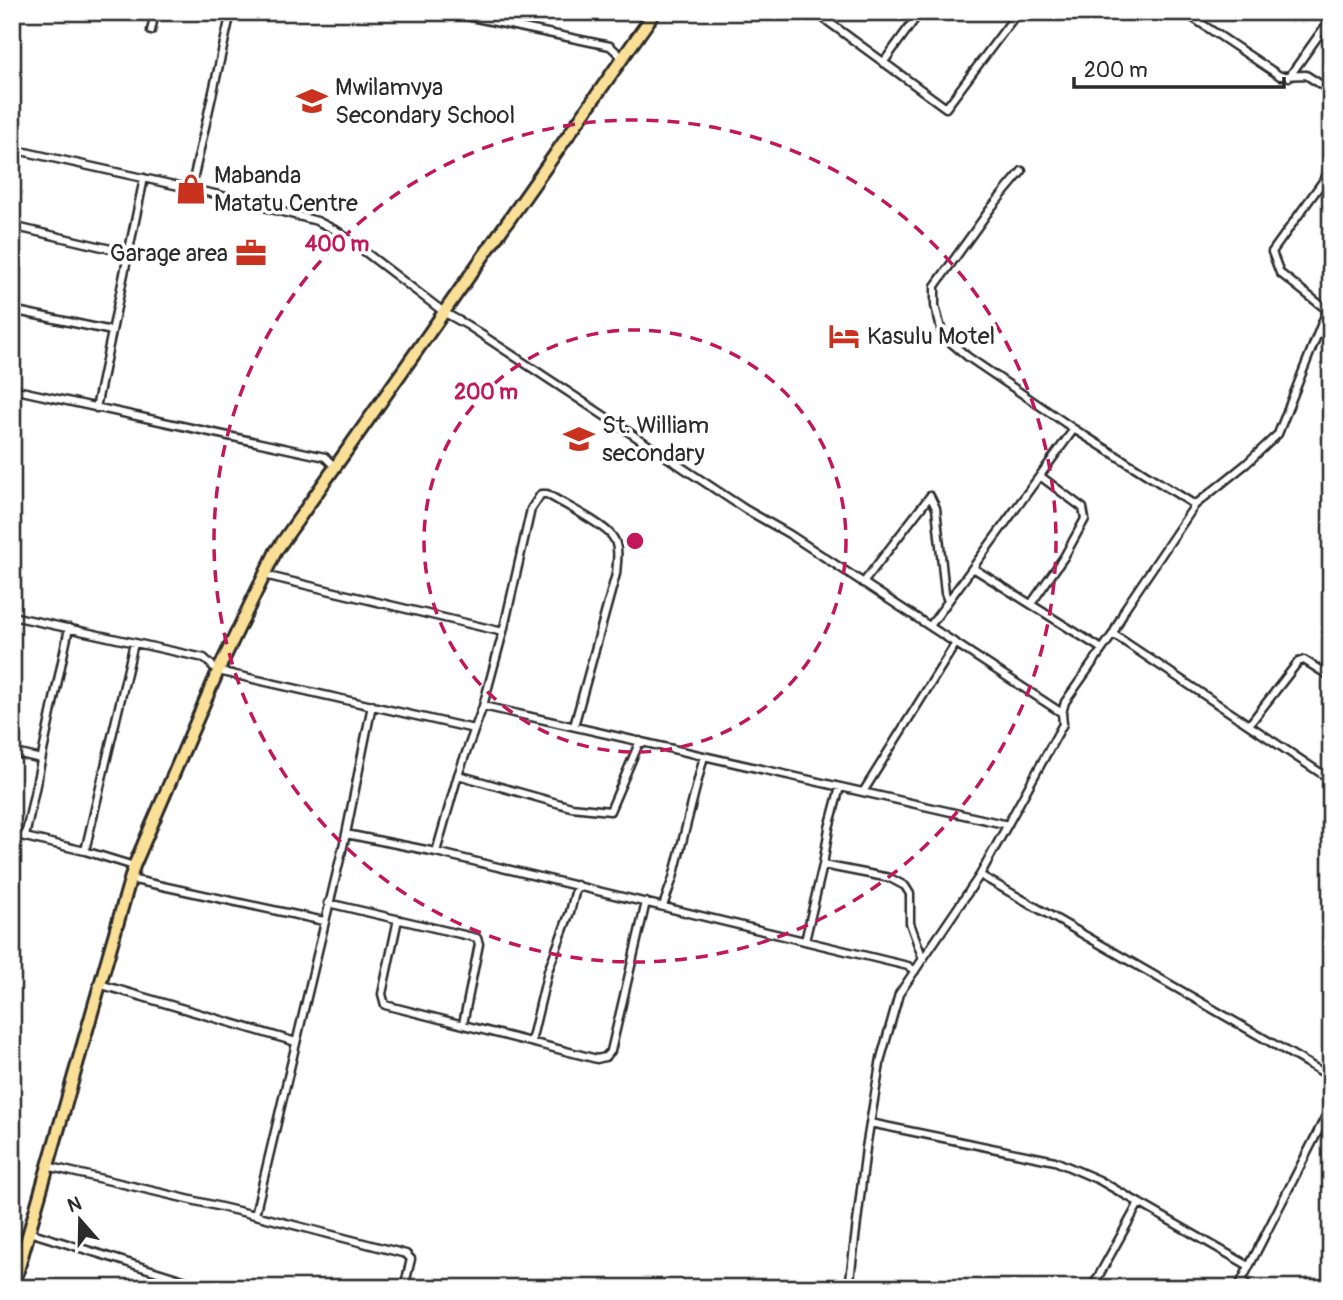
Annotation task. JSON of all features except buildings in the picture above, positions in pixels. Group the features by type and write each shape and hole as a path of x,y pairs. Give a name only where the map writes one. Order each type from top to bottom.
{"highway":[{"path":"13,1288 134,866 218,671 276,551 655,12"}],"street":[{"path":"151,31 155,12"},
{"path":"191,189 231,12"},
{"path":"447,12 610,46 622,57"},
{"path":"505,24 508,12"},
{"path":"815,12 946,108 1018,12"},
{"path":"883,63 920,12"},
{"path":"1184,12 1280,76 1306,75 1331,90"},
{"path":"1289,77 1331,18"},
{"path":"12,149 191,189 317,221 339,232 445,313 467,324 745,509 1062,713"},
{"path":"849,1288 881,1058 899,993 980,875 1063,724 1065,702 1113,634 1126,607 1195,505 1278,434 1327,310 1280,273 1272,252 1331,170"},
{"path":"1022,171 991,208 935,286 935,306 943,336 968,357 1074,429 1195,505"},
{"path":"96,408 144,178"},
{"path":"12,226 128,253"},
{"path":"12,310 112,331"},
{"path":"12,390 325,457 334,466"},
{"path":"930,626 1074,429"},
{"path":"1031,604 1064,557 1085,519 1083,508 1040,476"},
{"path":"436,852 458,775 483,706 531,509 541,494 547,494 613,538 618,552 616,574 574,726"},
{"path":"863,583 930,496 936,508 948,601"},
{"path":"973,568 1102,649"},
{"path":"264,575 503,632"},
{"path":"12,616 204,659 218,671 474,729"},
{"path":"25,837 69,628"},
{"path":"1113,634 1331,780"},
{"path":"85,851 134,643"},
{"path":"863,792 956,643"},
{"path":"1249,725 1298,662 1304,660 1311,663 1331,677"},
{"path":"255,1215 346,834 372,705"},
{"path":"483,706 1008,825"},
{"path":"458,775 570,807 610,811 640,741"},
{"path":"12,752 41,759"},
{"path":"663,906 673,878 704,756"},
{"path":"805,941 824,864 829,828 841,787"},
{"path":"12,834 134,866"},
{"path":"346,834 577,885 908,966 915,971"},
{"path":"824,864 890,878 905,886 909,894 910,923 923,959"},
{"path":"980,875 1331,1077"},
{"path":"130,879 324,921"},
{"path":"531,1042 548,971 577,885"},
{"path":"398,919 382,994 385,1005 597,1059 605,1057 611,1051 646,902"},
{"path":"328,903 477,938 479,944 463,1024"},
{"path":"99,984 296,1042"},
{"path":"1238,1288 1331,1106"},
{"path":"870,1124 1055,1161 1099,1180 1249,1266"},
{"path":"47,1166 406,1254 411,1259 404,1288"},
{"path":"1092,1288 1139,1203"},
{"path":"29,1232 209,1288"},
{"path":"1242,1280 1251,1288"}],"place":[{"name":"Mwilamvya Secondary School","path":"312,101"},
{"name":"Mabanda Matatu Centre","path":"191,189"},
{"name":"Garage area","path":"251,253"},
{"name":"Kasulu Motel","path":"844,336"},
{"name":"St. William secondary","path":"579,439"}]}
